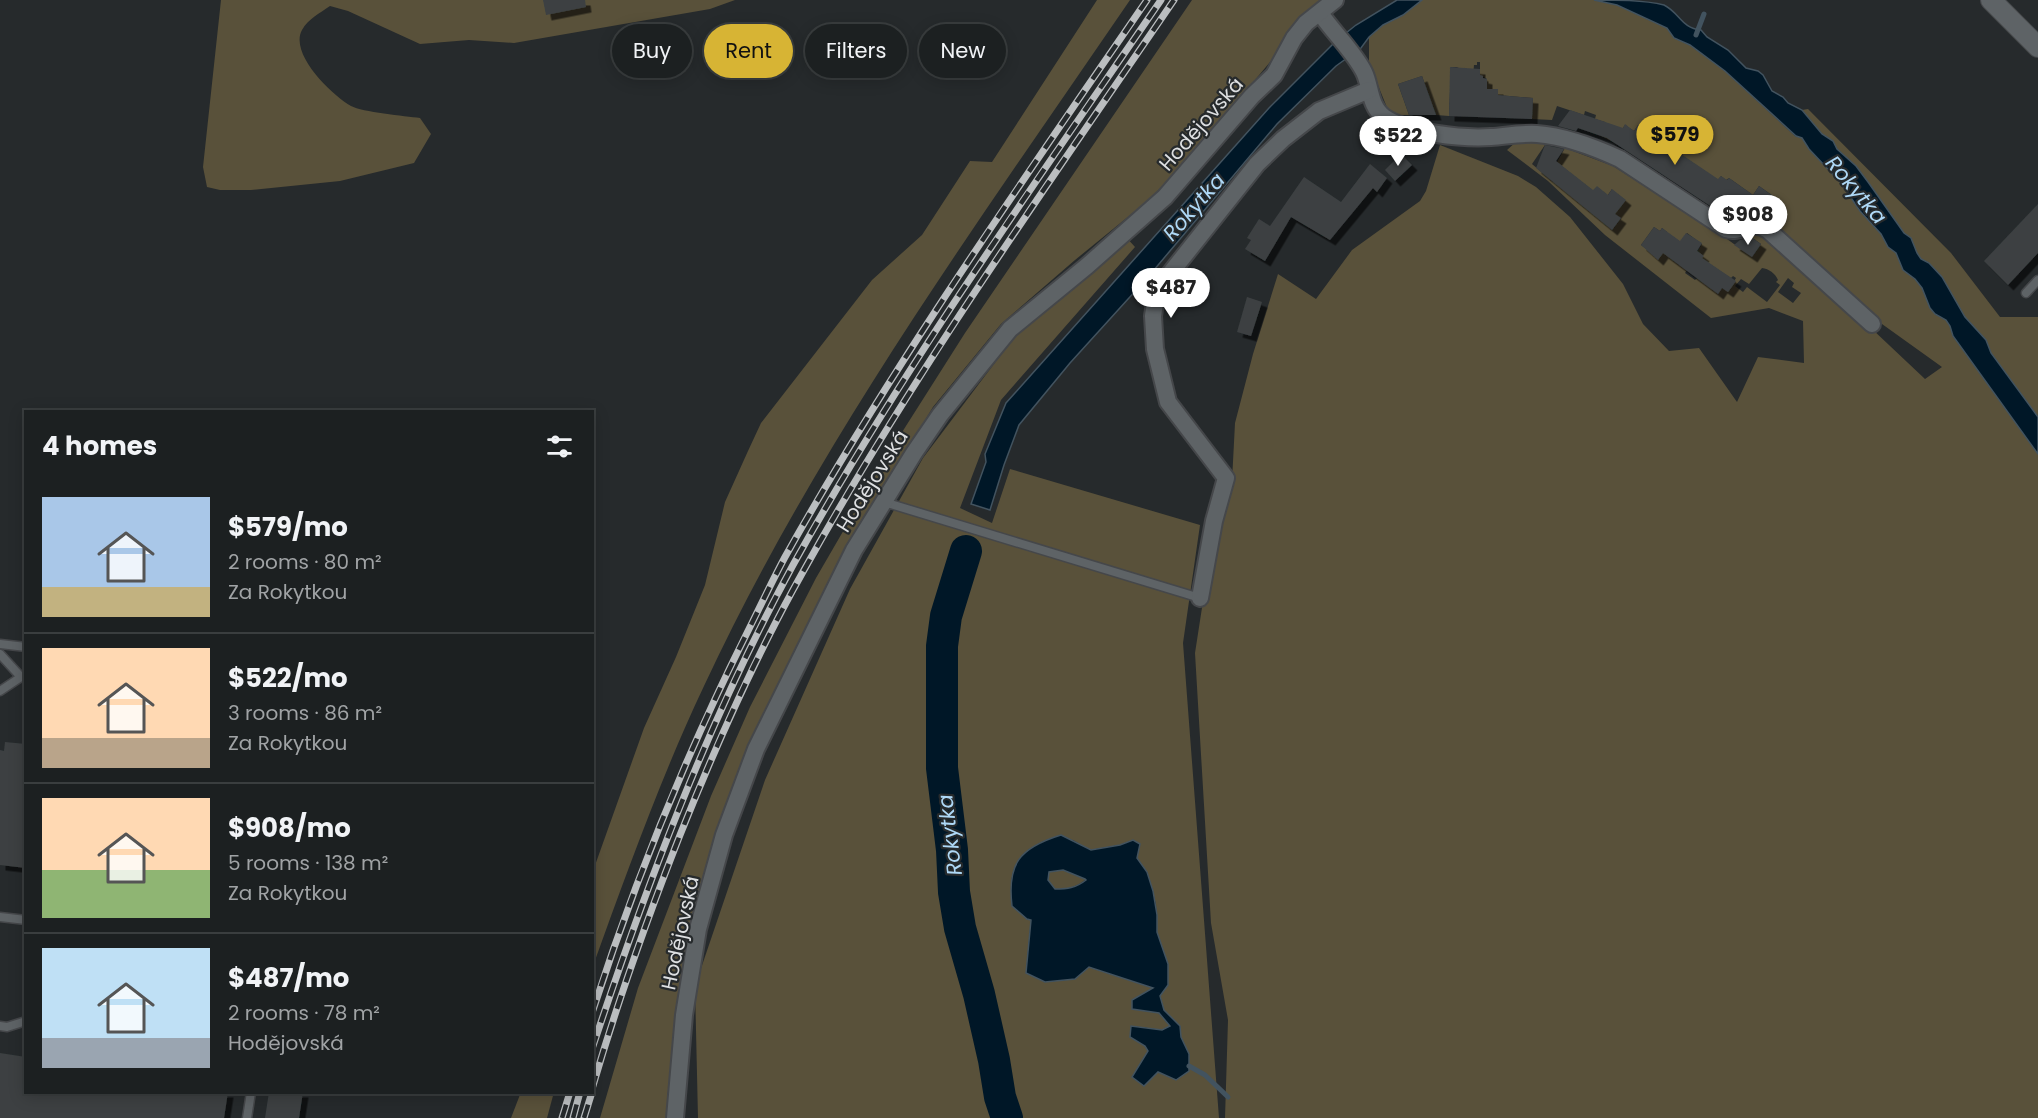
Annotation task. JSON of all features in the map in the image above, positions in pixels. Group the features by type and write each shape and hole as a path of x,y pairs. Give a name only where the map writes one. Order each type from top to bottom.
{"street":[{"name":"Hodějovská","path":"675,1118 684,1015 698,929 724,835 756,749 854,550 940,415 1010,329 1166,197 1252,96 1274,75 1294,38 1306,23 1335,0"},
{"path":"1991,0 2038,48"},
{"path":"1320,13 1363,70 1373,103 1383,117 1403,126 1454,137 1489,138 1538,134 1576,141 1612,155 1726,229 1736,230 1754,224 1768,230 1872,324"},
{"path":"1200,598 1214,521 1226,478 1168,402 1155,349 1153,316 1157,290 1257,164 1283,139 1319,111 1369,90"}],"lane":[{"path":"2026,293 2038,280"},
{"path":"884,502 1200,598"},
{"path":"0,644 24,647"},
{"path":"0,654 23,677 0,691"},
{"path":"0,917 24,920"},
{"path":"0,1026 7,1027 24,1022"},
{"path":"247,1118 250,1094"}],"shaded area":[{"path":"221,0 735,0 710,9 612,24 612,26 514,43 469,40 420,44 348,11 330,6 311,19 302,30 300,40 307,62 314,73 334,93 351,106 374,112 420,118 431,134 414,163 340,181 251,190 220,190 207,187 203,167"},
{"path":"1097,0 1130,0 903,335 797,507 704,686 673,755 594,963 594,868 644,728 705,585 725,502 761,423 872,280 922,235 970,161 992,162"},
{"path":"1192,0 1328,0 1308,17 1191,156 1150,199 1001,324 933,407 849,547 710,856 689,927 667,1099 667,1118 600,1118 638,988 711,796 750,707 816,578 885,459 965,333"},
{"path":"1422,0 1594,0 1617,5 1667,28 1674,38 1690,45 1725,71 1795,136 1802,138 1809,149 1841,183 1881,234 1888,247 1896,253 1903,270 1922,288 1935,314 1946,320 1953,336 2038,454 2038,1118 1225,1118 1228,1020 1211,923 1195,653 1210,556 1232,481 1235,423 1253,354 1278,274 1316,299 1352,250 1420,201 1426,191 1440,145 1518,176 1536,187 1570,217 1623,284 1643,324 1669,351 1699,348 1737,402 1758,357 1804,363 1803,321 1769,308 1711,318 1605,235 1548,181 1507,150 1517,141 1547,142 1532,164 1553,182 1557,162 1565,148 1613,166 1752,257 1761,244 1747,234 1753,230 1854,312 1925,379 1942,367 1875,319 1755,212 1752,203 1767,213 1776,198 1759,186 1753,195 1729,178 1726,180 1721,176 1717,181 1669,146 1656,132 1653,135 1638,125 1634,131 1625,125 1613,142 1601,136 1605,122 1595,119 1596,115 1585,111 1584,115 1557,106 1552,120 1532,119 1533,98 1498,95 1498,89 1487,89 1487,79 1480,75 1480,62 1474,65 1473,77 1457,67 1451,67 1449,116 1436,115 1422,76 1398,84 1409,115 1390,115 1369,63 1369,37 1383,25 1403,15","holes":["1612,189 1615,214 1621,218 1612,230 1597,217","1654,227 1660,231 1662,228 1667,232 1653,254 1641,245","1687,233 1702,244 1694,256 1679,265 1669,257","1699,253 1700,260 1731,278 1733,276 1736,278 1728,291 1721,288 1718,294 1698,277 1695,280 1685,273","1762,268 1773,273 1778,280 1776,282 1780,285 1767,302 1747,287 1743,292 1735,286 1741,279 1749,284","1788,278 1794,283 1792,287 1801,293 1793,303 1778,292"]},
{"path":"1808,109 1951,253 2000,317 2038,317 2038,417 1991,353 1986,340 1965,317 1942,277 1929,263 1921,259 1911,238 1904,233 1856,166 1837,149 1833,141 1822,134 1802,110"},
{"path":"1126,237 1135,247 1001,400 960,508 992,523 1010,469 1200,525 1183,643 1219,1118 1015,1118 1006,1099 997,1114 998,1118 698,1118 695,986 765,780 850,589 923,458 1015,336","holes":["1048,839 1073,840 1090,850 1120,845 1133,840 1137,858 1147,872 1156,904 1157,932 1161,947 1160,996 1164,1010 1180,1026 1181,1037 1189,1054 1158,1072 1132,1077 1148,1051 1145,1046 1131,1037 1143,1027 1162,1031 1170,1026 1159,1013 1154,988 1089,967 1075,979 1026,973 1031,919 1022,856"]},
{"path":"1063,870 1086,879 1071,887 1055,889 1048,880 1048,872"},
{"path":"520,1094 553,1094 547,1118 511,1118"}],"water":[{"path":"1397,0 1422,0 1403,15 1383,25 1369,37 1361,48 1336,66 1277,124 1019,425 990,510 971,504 986,462 985,454 1006,403 1269,108 1336,41 1356,25"},
{"path":"1594,0 1638,1 1664,5 1689,26 1701,30 1707,37 1728,50 1746,68 1763,75 1772,91 1802,110 1822,134 1833,141 1837,149 1856,166 1904,233 1911,238 1921,259 1929,263 1942,277 1965,317 1986,340 1991,353 2038,417 2038,454 1953,336 1946,320 1935,314 1922,288 1903,270 1896,253 1888,247 1881,234 1860,211 1841,183 1809,149 1802,138 1796,136 1725,71 1690,45 1674,38 1667,28 1617,5"},
{"path":"1061,835 1091,850 1120,845 1133,840 1140,844 1137,858 1147,872 1153,891 1157,932 1168,964 1168,985 1160,996 1164,1010 1180,1026 1181,1037 1189,1054 1189,1071 1176,1080 1158,1072 1144,1086 1132,1077 1148,1051 1145,1046 1130,1037 1131,1026 1162,1030 1170,1026 1159,1013 1132,1009 1132,1000 1153,988 1089,967 1075,979 1045,982 1026,973 1031,920 1012,906 1012,879 1014,869 1026,852","holes":["1063,870 1085,879 1075,886 1059,889 1055,889 1048,880 1049,872"]}],"building":[{"path":"543,0 585,0 586,7 546,15"},
{"path":"1450,67 1480,69 1480,75 1487,79 1487,89 1498,89 1498,95 1533,98 1532,119 1449,116"},
{"path":"1422,76 1436,115 1409,115 1398,84"},
{"path":"1570,110 1623,128 1625,124 1634,131 1638,125 1653,135 1656,131 1671,142 1669,146 1718,179 1721,176 1727,180 1729,178 1753,195 1759,186 1777,199 1767,213 1752,202 1742,217 1730,219 1607,138 1578,128 1576,131 1558,126"},
{"path":"1545,145 1564,149 1556,161 1593,190 1597,186 1608,195 1612,189 1626,200 1615,214 1621,218 1612,230 1536,168"},
{"path":"1401,154 1412,165 1395,181 1385,170"},
{"path":"1370,164 1387,178 1377,192 1373,188 1330,240 1291,217 1265,261 1245,249 1251,240 1247,238 1259,219 1270,226 1304,177 1341,202"},
{"path":"2038,204 2038,253 2008,285 1984,261"},
{"path":"1654,227 1660,231 1662,228 1680,241 1686,233 1702,243 1697,251 1704,256 1702,258 1736,281 1728,292 1722,288 1718,294 1663,253 1658,260 1641,245"},
{"path":"1751,237 1761,244 1752,257 1734,245 1740,240"},
{"path":"1247,297 1262,302 1251,336 1237,332"},
{"path":"5,742 24,744 24,868 0,865 0,750 4,751"},
{"path":"0,1053 24,1057 24,1094 228,1094 224,1118 0,1118"},
{"path":"269,1094 303,1094 299,1118 265,1118"}],"waterway":[{"path":"1696,35 1704,14"},
{"name":"Rokytka","path":"966,551 946,616 942,646 942,768 952,850 954,892 960,928 979,994 1000,1097 1007,1118"},
{"path":"1189,1066 1205,1075 1228,1097"}],"railway":[{"path":"594,1007 625,916 662,821 702,727 785,557 826,485 914,344 1147,0"},
{"path":"594,1043 635,925 682,802 734,682 793,565 879,420 970,278 1161,0"},
{"path":"594,1083 633,961 680,835 738,701 786,602 846,496 936,352 1174,0"},
{"path":"562,1118 569,1094"},
{"path":"573,1118 579,1094"},
{"path":"584,1118 591,1094"}]}
